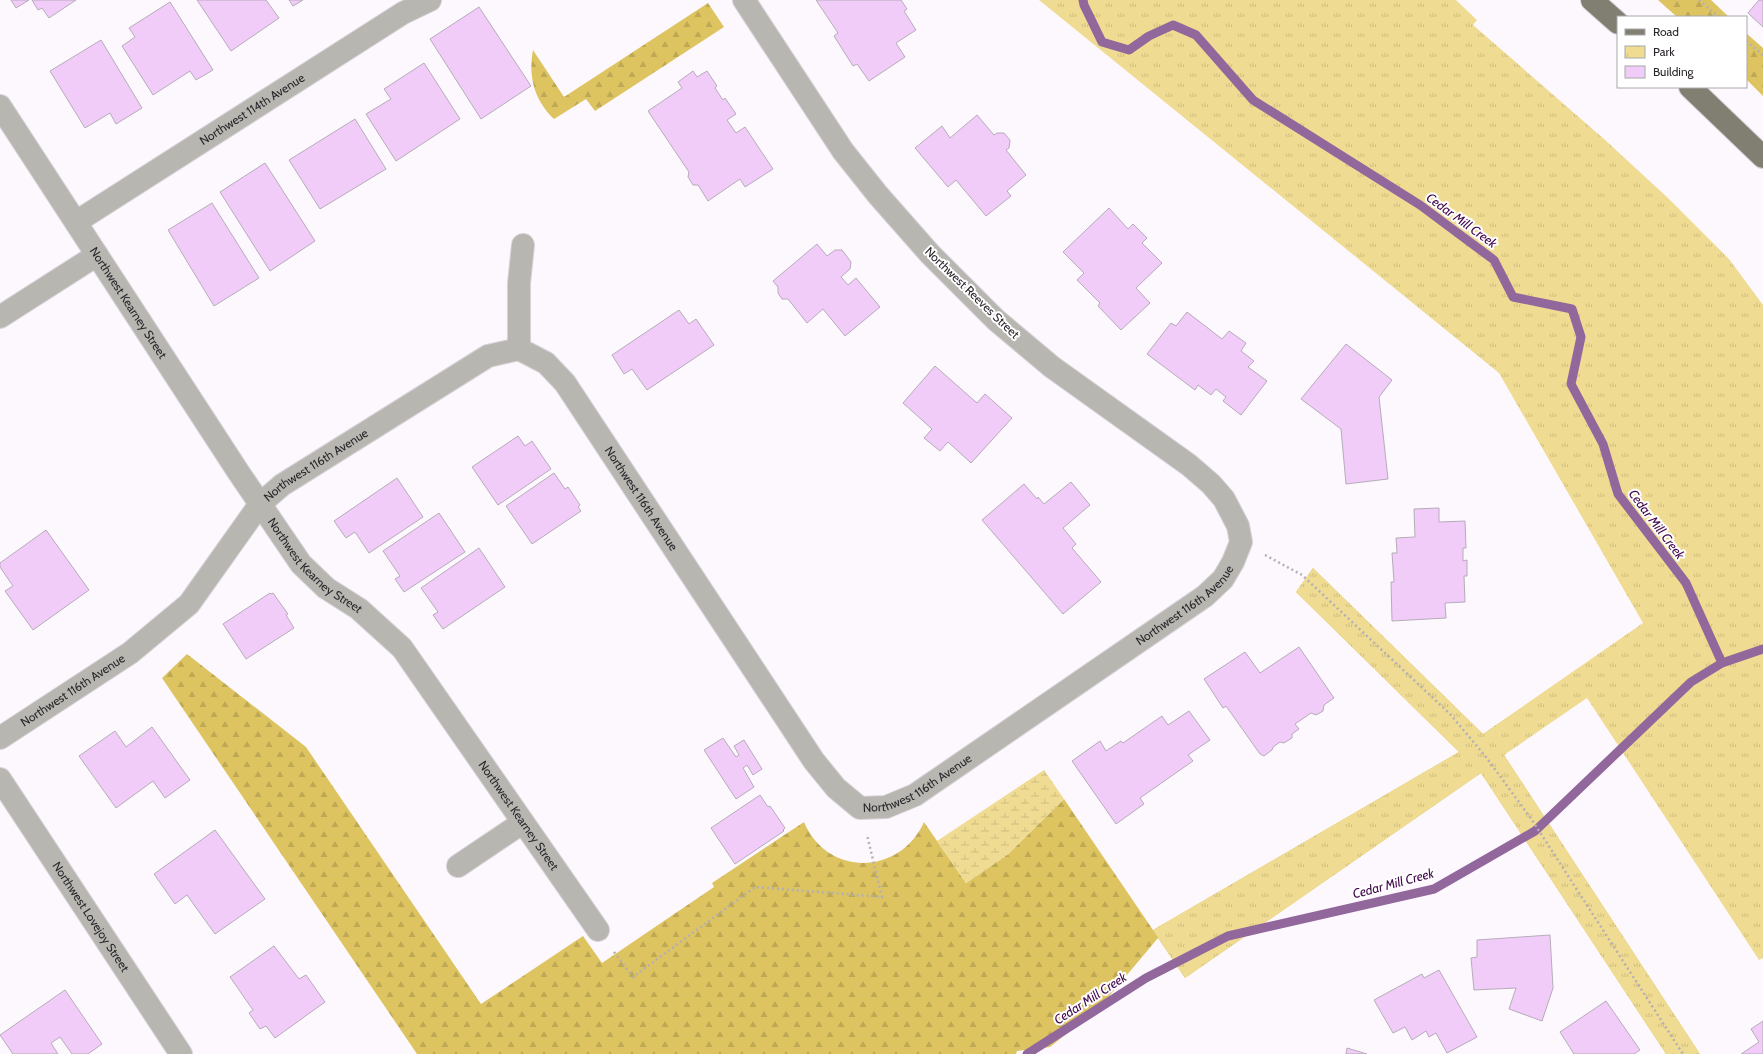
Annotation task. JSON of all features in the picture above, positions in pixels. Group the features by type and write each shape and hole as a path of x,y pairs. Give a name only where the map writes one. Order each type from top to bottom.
{"main road":[{"path":"1592,0 1617,22"},
{"path":"1691,88 1763,157"}],"street":[{"name":"Northwest 114th Avenue","path":"76,222 396,17 430,0"},
{"name":"Northwest Reeves Street","path":"744,0 843,151 878,195 930,254 996,320 1052,367 1189,465 1211,484 1224,499 1231,511 1238,526 1241,542"},
{"name":"Northwest Kearney Street","path":"0,106 260,504 301,564 326,588 359,610 402,648 598,930"},
{"path":"519,348 519,283 523,246"},
{"path":"0,317 97,255"},
{"name":"Northwest 116th Avenue","path":"0,738 130,653 189,604 260,504 282,486 488,356 519,348 546,363 565,383 814,761 836,788 860,808 886,807 915,795 1205,596 1223,579 1233,562 1241,542"},
{"name":"Northwest Lovejoy Street","path":"0,780 181,1054"},
{"path":"458,866 522,822"}],"path":[{"path":"1699,0 1718,16"},
{"path":"1747,42 1763,55"},
{"path":"1241,542 1302,575 1450,714 1486,757 1532,820 1683,1054"},
{"path":"598,930 633,977 755,887 882,897 860,808"}],"green space":[{"path":"1039,0 1456,0 1477,20 1473,25 1604,139 1668,198 1729,259 1763,305 1763,958 1759,960 1587,698 1504,755 1700,1054 1666,1054 1481,773 1185,978 1153,930 1459,752 1296,592 1313,568 1483,734 1643,623 1499,373"},
{"path":"1658,0 1711,0 1728,16 1676,16"},
{"path":"708,3 724,27 595,111 586,99 554,119 547,112 537,96 531,69 533,50 564,97"},
{"path":"1747,34 1763,48 1763,96 1747,80"},
{"path":"1313,568 1483,734 1571,674 1504,755 1700,1054 1666,1054 1481,773 1185,978 1158,938 1100,1007 1050,1047 1017,1051 1016,1054 417,1054 162,678 187,654 306,747 481,1004 583,936 602,963 714,887 712,883 804,822 815,840 829,853 846,860 864,863 882,860 898,853 913,840 924,822 966,883 1007,855 1064,799 1153,930 1459,752 1296,592"},
{"path":"1044,770 1064,799 1007,855 966,883 937,841"}],"building":[{"path":"11,0 29,0 16,8"},
{"path":"32,0 76,0 49,18 42,8 38,10"},
{"path":"197,0 266,0 279,18 231,51"},
{"path":"289,0 303,0 293,6"},
{"path":"816,0 901,0 907,9 904,11 916,30 896,43 905,57 869,81 857,64 853,66 834,36 838,33"},
{"path":"1759,0 1763,0 1763,27 1748,13"},
{"path":"170,2 213,70 196,80 190,71 153,95 122,46 135,37 129,28"},
{"path":"479,7 531,86 481,119 430,39"},
{"path":"101,40 142,108 116,124 110,113 85,128 50,71"},
{"path":"424,63 460,119 396,161 366,114 391,99 384,89"},
{"path":"693,71 697,77 707,71 717,86 715,88 723,100 725,98 736,114 727,120 736,133 745,127 773,169 745,187 740,179 708,201 698,185 693,185 688,177 689,172 648,111 682,88 678,82"},
{"path":"977,115 994,135 997,133 1004,133 1010,140 1009,148 1006,150 1026,175 1007,191 1011,196 986,216 956,180 948,187 915,148 942,126 950,138"},
{"path":"355,119 386,169 320,209 289,160"},
{"path":"265,163 315,241 270,271 220,192"},
{"path":"212,203 259,278 214,306 168,230"},
{"path":"1109,208 1128,229 1133,224 1147,238 1142,243 1162,263 1136,288 1150,303 1121,330 1098,306 1100,303 1077,280 1084,273 1063,252"},
{"path":"817,244 827,256 835,250 842,250 851,262 850,269 841,277 848,285 856,278 880,307 845,336 823,309 807,323 788,299 782,299 778,293 778,287 773,281"},
{"path":"679,310 689,324 696,319 714,345 647,390 632,369 624,374 612,355"},
{"path":"1187,312 1222,339 1229,331 1246,343 1241,351 1254,361 1248,367 1267,381 1241,415 1223,401 1226,397 1216,389 1211,395 1198,385 1195,390 1147,354 1171,323 1176,326"},
{"path":"1346,344 1392,380 1379,397 1388,479 1346,484 1341,429 1301,399"},
{"path":"935,366 977,403 985,394 1012,418 971,463 948,442 940,451 924,438 932,429 903,403"},
{"path":"518,436 525,446 532,441 551,469 498,505 472,467"},
{"path":"554,473 565,489 568,487 580,505 578,507 581,511 532,544 506,506"},
{"path":"397,478 423,517 369,553 355,532 346,538 334,521"},
{"path":"1071,482 1090,505 1063,528 1076,544 1072,548 1101,582 1063,614 982,520 1024,484 1037,499 1038,497 1044,504"},
{"path":"1439,508 1439,522 1465,521 1466,548 1463,548 1463,561 1467,560 1467,576 1464,576 1465,602 1445,603 1446,618 1392,621 1391,582 1394,582 1392,553 1397,553 1396,538 1415,537 1414,509"},
{"path":"439,513 465,552 404,592 395,579 400,576 383,551"},
{"path":"46,530 89,590 33,630 5,591 13,586 0,567 0,563"},
{"path":"479,548 505,587 443,629 433,615 438,612 421,588"},
{"path":"270,593 273,593 288,614 286,615 294,628 246,659 223,624"},
{"path":"1299,647 1334,698 1324,705 1323,711 1316,715 1311,713 1295,724 1299,729 1292,734 1292,738 1284,743 1280,742 1264,756 1260,754 1226,706 1223,708 1204,679 1245,652 1260,673"},
{"path":"1189,711 1210,740 1188,755 1193,761 1140,798 1144,804 1116,824 1072,761 1100,741 1106,751 1121,741 1123,743 1162,716 1168,725"},
{"path":"152,727 190,780 165,798 153,781 116,808 79,756 115,731 126,747"},
{"path":"723,738 736,757 739,755 734,746 744,740 762,769 753,775 747,765 743,768 754,787 736,799 704,750"},
{"path":"760,795 768,807 770,806 785,828 783,830 784,831 735,864 711,828"},
{"path":"215,830 265,899 215,934 187,895 175,904 154,874"},
{"path":"1550,935 1553,988 1542,1021 1509,1009 1516,988 1474,990 1471,958 1477,957 1477,940"},
{"path":"274,946 299,979 306,975 325,1002 275,1038 266,1026 260,1029 249,1013 253,1010 230,977"},
{"path":"1439,970 1477,1037 1447,1053 1436,1033 1429,1037 1426,1031 1412,1040 1405,1027 1393,1033 1374,1000 1422,974 1424,978"},
{"path":"65,990 102,1044 88,1054 72,1054 60,1037 51,1043 58,1054 13,1054 0,1035"},
{"path":"1606,1001 1640,1050 1634,1054 1574,1054 1560,1032"},
{"path":"1763,1021 1763,1054 1741,1054 1759,1042 1751,1029"},
{"path":"1347,1048 1367,1054 1346,1054"}],"waterway":[{"name":"Cedar Mill Creek","path":"1083,0 1102,42 1129,50 1149,36 1173,25 1196,35 1253,100 1420,205 1494,260 1513,297 1572,309 1581,337 1571,384 1603,444 1618,494 1686,583 1722,663"},
{"name":"Cedar Mill Creek","path":"1027,1054 1146,978 1228,936 1434,889 1535,831 1691,682 1722,663 1763,649"}]}
